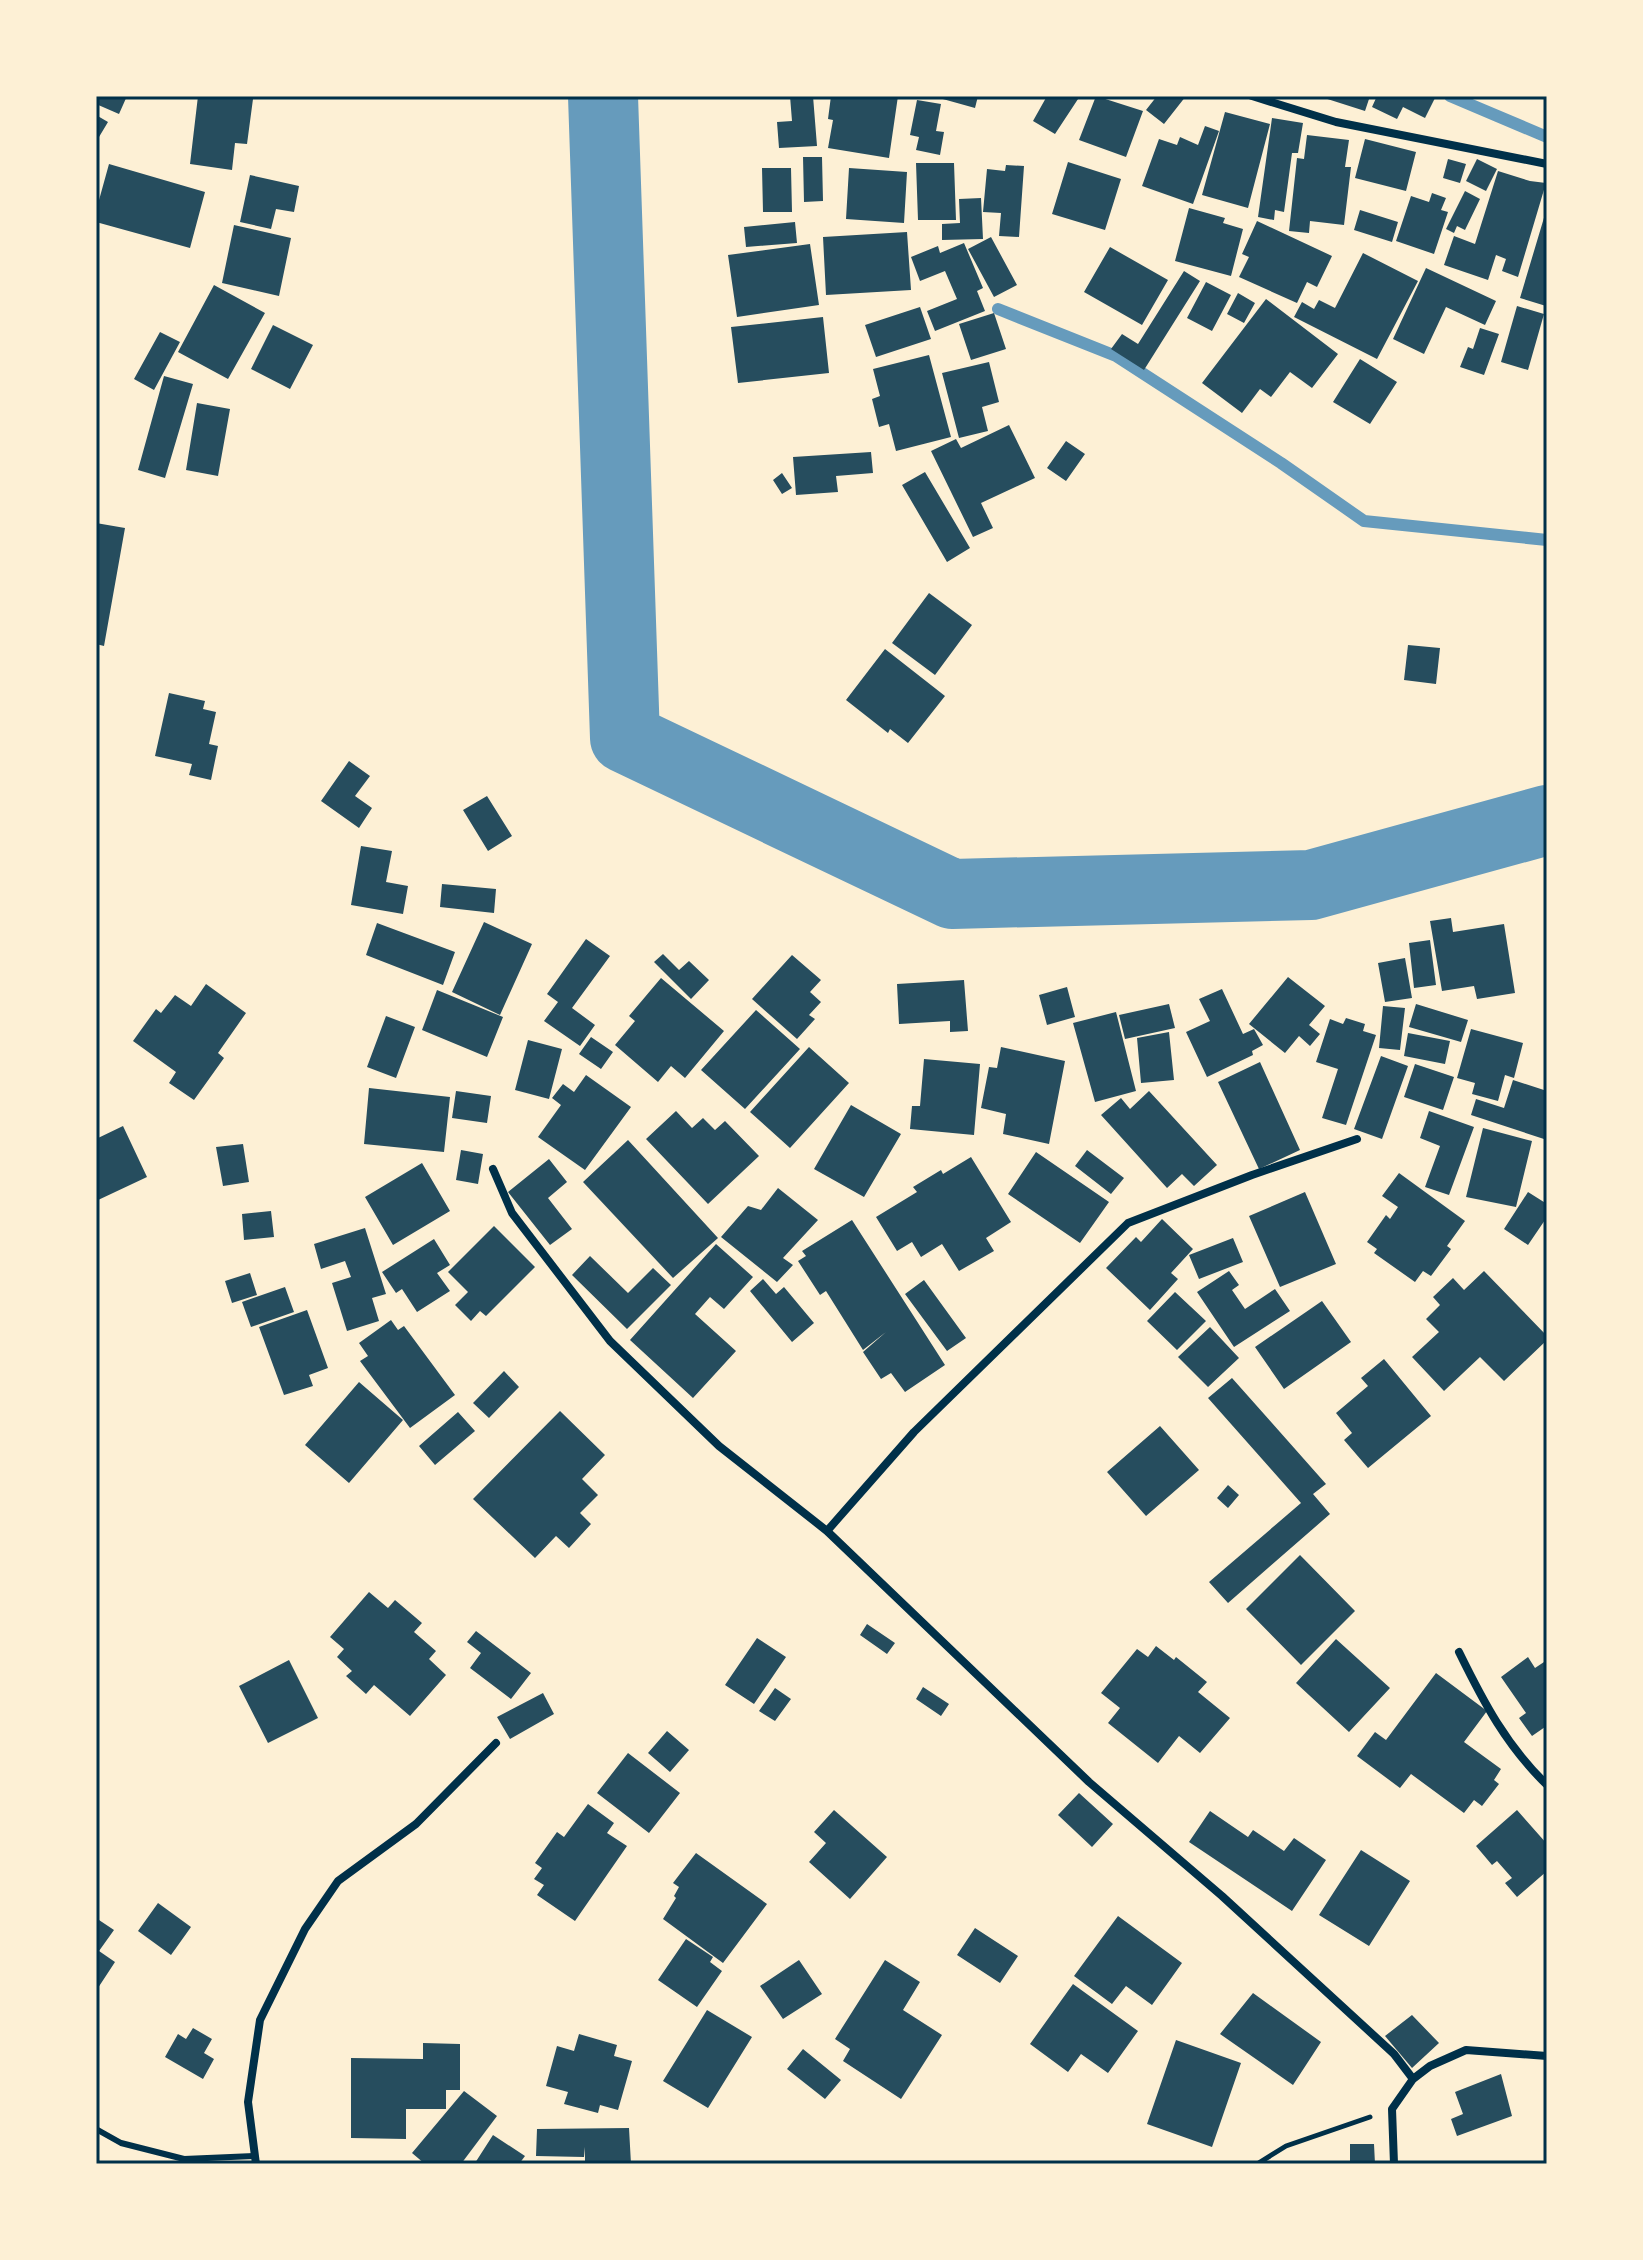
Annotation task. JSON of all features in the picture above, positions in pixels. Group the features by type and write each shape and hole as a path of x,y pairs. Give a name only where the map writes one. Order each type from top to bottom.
{"street":[{"path":"1252,96 1336,122 1547,164"},
{"path":"827,1531 914,1432 1128,1223 1357,1139"},
{"path":"493,1169 512,1213 610,1341 719,1446 827,1531 1089,1782 1222,1896 1394,2054 1413,2079"},
{"path":"1459,1652 1488,1711 1522,1760 1547,1785"},
{"path":"255,2160 248,2102 260,2020 305,1929 338,1881 416,1824 496,1743"},
{"path":"1394,2164 1392,2109 1413,2079 1430,2066 1466,2050 1547,2056"}],"lane":[{"path":"96,2129 121,2143 184,2159 255,2160"}],"path":[{"path":"1257,2164 1286,2146 1392,2109"}],"building":[{"path":"96,96 127,96 119,114 96,104"},
{"path":"198,96 253,99 247,144 235,143 232,170 190,164"},
{"path":"790,96 813,96 817,146 779,148 777,122 792,121"},
{"path":"831,96 898,96 889,158 828,148 833,120 828,119"},
{"path":"932,96 978,96 975,108"},
{"path":"1047,96 1080,96 1055,134 1033,121"},
{"path":"1096,96 1143,111 1126,157 1079,140"},
{"path":"1157,96 1186,96 1164,124 1146,110"},
{"path":"1318,96 1370,96 1365,111"},
{"path":"1377,96 1436,96 1425,118 1403,107 1397,119 1372,107"},
{"path":"917,100 941,104 936,131 944,132 940,155 916,150 919,137 910,135"},
{"path":"1225,112 1270,124 1248,208 1202,195"},
{"path":"96,115 108,122 96,142"},
{"path":"1272,118 1303,123 1298,153 1292,153 1284,212 1275,210 1274,220 1258,217"},
{"path":"1205,126 1219,131 1193,204 1142,186 1159,139 1177,145 1180,137 1198,145"},
{"path":"1307,135 1349,140 1345,167 1351,167 1344,225 1310,221 1309,233 1289,231 1297,158 1304,159"},
{"path":"1365,139 1416,152 1406,191 1355,178"},
{"path":"803,157 822,157 823,201 804,202"},
{"path":"1448,159 1466,164 1460,183 1443,178"},
{"path":"1477,159 1497,169 1486,191 1466,181"},
{"path":"1068,162 1121,179 1105,230 1052,214"},
{"path":"916,163 954,163 956,220 918,220"},
{"path":"109,164 205,192 190,248 96,222 96,211"},
{"path":"1006,165 1024,166 1019,237 999,236 1001,213 983,212 987,169 1005,171"},
{"path":"762,168 791,168 792,212 763,212"},
{"path":"849,168 907,172 904,223 846,219"},
{"path":"1498,171 1546,183 1518,277 1502,271 1506,259 1496,255 1488,280 1444,265 1454,236 1475,244"},
{"path":"250,175 299,186 294,212 276,209 271,229 240,222"},
{"path":"1465,191 1480,199 1465,230 1457,226 1454,233 1446,229"},
{"path":"1432,193 1446,198 1441,210 1448,212 1434,254 1396,241 1411,196 1429,202"},
{"path":"981,198 983,239 942,240 942,224 960,223 959,199"},
{"path":"1189,208 1225,218 1223,223 1243,229 1231,276 1175,261"},
{"path":"1360,210 1398,222 1392,242 1354,230"},
{"path":"1546,211 1547,303 1546,306 1520,298"},
{"path":"1257,221 1332,256 1317,287 1307,282 1297,303 1239,277 1249,257 1242,254"},
{"path":"795,222 797,243 746,247 744,227"},
{"path":"234,225 291,238 279,296 222,283"},
{"path":"907,232 911,290 826,295 823,237"},
{"path":"991,237 1017,285 994,297 968,249"},
{"path":"964,243 983,288 977,291 985,311 935,331 927,311 957,299 945,271 920,281 911,257 938,246 940,253"},
{"path":"810,244 819,305 737,317 728,255"},
{"path":"1110,247 1168,280 1142,325 1084,292"},
{"path":"1363,253 1418,281 1377,359 1294,317 1302,302 1314,309 1319,300 1335,308"},
{"path":"1426,268 1496,301 1485,325 1446,307 1424,354 1393,339"},
{"path":"1184,271 1200,281 1144,370 1111,349 1122,334 1138,344"},
{"path":"1206,282 1231,295 1212,331 1187,318"},
{"path":"214,285 265,313 228,379 178,352"},
{"path":"1238,293 1255,303 1244,323 1227,314"},
{"path":"1266,299 1338,354 1312,388 1290,372 1271,397 1260,389 1242,413 1202,383"},
{"path":"1517,306 1544,314 1528,370 1501,362"},
{"path":"920,307 931,339 876,357 865,325"},
{"path":"994,313 1006,349 971,360 959,324"},
{"path":"823,317 829,373 738,383 731,327"},
{"path":"273,325 313,345 290,389 251,369"},
{"path":"1480,328 1499,334 1484,375 1460,367 1468,347 1473,349"},
{"path":"160,332 180,342 154,390 134,379"},
{"path":"929,355 951,437 896,451 889,424 879,427 872,399 880,396 873,369"},
{"path":"1360,359 1397,382 1370,424 1333,402"},
{"path":"989,362 999,402 982,407 988,431 959,438 942,373"},
{"path":"164,376 193,384 165,478 138,470"},
{"path":"197,403 230,409 218,476 186,470"},
{"path":"1009,425 1035,478 981,503 993,528 973,537 931,451 956,439 961,448"},
{"path":"1066,441 1085,454 1066,481 1047,468"},
{"path":"871,452 873,473 836,476 838,492 796,495 793,457"},
{"path":"925,472 970,548 947,562 902,485"},
{"path":"782,473 792,488 782,494 773,480"},
{"path":"96,523 125,528 104,646 96,644"},
{"path":"929,593 972,625 935,675 892,643"},
{"path":"1408,645 1440,648 1436,684 1404,680"},
{"path":"885,649 945,696 908,743 890,729 888,733 846,700"},
{"path":"169,693 205,701 203,709 216,712 209,744 218,746 211,780 189,775 192,764 155,756"},
{"path":"349,761 370,776 355,796 372,808 359,828 321,801"},
{"path":"487,796 512,836 488,851 463,810"},
{"path":"361,846 392,851 386,882 408,886 403,914 351,905"},
{"path":"442,884 496,889 494,913 440,907"},
{"path":"1451,918 1453,932 1504,924 1515,993 1477,999 1474,986 1442,991 1430,921"},
{"path":"484,922 532,944 500,1015 452,992"},
{"path":"377,923 455,952 443,985 366,955"},
{"path":"586,939 610,956 572,1008 595,1025 580,1046 544,1021 558,1002 547,994"},
{"path":"1430,940 1436,985 1414,988 1409,943"},
{"path":"663,954 679,970 689,961 709,980 691,999 654,962"},
{"path":"792,955 821,980 810,992 821,1002 809,1015 815,1019 797,1039 752,999"},
{"path":"1405,958 1412,998 1385,1002 1378,963"},
{"path":"1288,977 1325,1006 1309,1025 1320,1034 1310,1046 1299,1036 1285,1053 1249,1024"},
{"path":"661,978 724,1031 685,1078 671,1066 658,1082 615,1045 635,1021 629,1016"},
{"path":"964,980 968,1031 950,1032 950,1021 899,1024 897,984"},
{"path":"206,984 246,1013 218,1053 224,1058 194,1100 169,1083 176,1072 133,1041 156,1009 161,1013 175,995 191,1006"},
{"path":"1067,987 1075,1017 1047,1025 1039,995"},
{"path":"1222,989 1243,1034 1254,1029 1263,1045 1252,1051 1253,1055 1207,1077 1186,1032 1210,1021 1199,999"},
{"path":"437,990 503,1017 487,1057 422,1030"},
{"path":"1169,1004 1175,1028 1125,1039 1119,1015"},
{"path":"1416,1004 1468,1020 1461,1042 1409,1027"},
{"path":"1383,1006 1405,1008 1400,1050 1379,1048"},
{"path":"756,1010 800,1049 745,1109 701,1070"},
{"path":"1116,1012 1136,1091 1095,1102 1073,1023"},
{"path":"386,1016 415,1027 396,1078 367,1067"},
{"path":"1346,1018 1365,1024 1363,1031 1376,1035 1346,1125 1322,1118 1338,1069 1316,1062 1330,1019 1343,1024"},
{"path":"1471,1029 1523,1043 1514,1078 1505,1075 1498,1101 1472,1094 1475,1083 1457,1078"},
{"path":"1169,1032 1174,1080 1141,1083 1137,1038"},
{"path":"1408,1033 1450,1041 1445,1064 1404,1056"},
{"path":"591,1037 613,1052 601,1069 579,1054"},
{"path":"528,1040 562,1049 549,1099 515,1090"},
{"path":"809,1047 849,1083 790,1148 750,1112"},
{"path":"1001,1047 1065,1061 1049,1144 1003,1134 1006,1114 981,1108 989,1067 997,1068"},
{"path":"1381,1056 1408,1066 1382,1139 1354,1129"},
{"path":"924,1059 980,1064 974,1135 910,1129 912,1106 920,1106"},
{"path":"1260,1062 1300,1150 1259,1169 1218,1082"},
{"path":"1415,1064 1454,1077 1443,1110 1404,1097"},
{"path":"586,1075 631,1107 585,1170 538,1137 561,1105 552,1098 563,1084 574,1092"},
{"path":"1513,1080 1547,1091 1547,1140 1471,1115 1476,1099 1504,1108"},
{"path":"369,1088 450,1097 444,1152 364,1144"},
{"path":"456,1091 491,1096 487,1123 452,1118"},
{"path":"1149,1091 1217,1165 1194,1186 1182,1174 1167,1188 1101,1115 1121,1098 1130,1109"},
{"path":"851,1105 901,1134 864,1197 814,1169"},
{"path":"676,1111 692,1128 703,1118 715,1130 725,1121 759,1156 708,1204 646,1139"},
{"path":"1429,1111 1474,1127 1449,1195 1425,1187 1440,1146 1420,1138"},
{"path":"123,1126 147,1177 96,1201 96,1139"},
{"path":"1483,1128 1532,1141 1516,1207 1466,1197"},
{"path":"628,1140 718,1238 673,1278 583,1182"},
{"path":"243,1144 249,1182 223,1186 216,1147"},
{"path":"461,1150 483,1154 478,1184 456,1180"},
{"path":"1087,1150 1124,1178 1111,1194 1075,1166"},
{"path":"1036,1152 1109,1202 1080,1243 1008,1194"},
{"path":"971,1157 1011,1222 986,1238 994,1251 959,1271 942,1244 921,1257 912,1242 897,1251 876,1217 917,1192 913,1187"},
{"path":"549,1159 567,1182 548,1198 572,1229 550,1245 508,1192"},
{"path":"422,1163 450,1211 393,1245 365,1197"},
{"path":"1399,1173 1465,1221 1447,1246 1451,1249 1431,1276 1423,1271 1415,1282 1374,1253 1377,1249 1367,1242 1386,1215 1390,1219 1398,1207 1382,1196"},
{"path":"778,1188 818,1220 783,1258 793,1265 777,1282 721,1237 748,1206 761,1210"},
{"path":"1305,1192 1336,1264 1280,1287 1249,1216"},
{"path":"1528,1192 1547,1204 1547,1217 1528,1245 1504,1229"},
{"path":"271,1211 274,1237 244,1240 242,1214"},
{"path":"1162,1219 1193,1249 1171,1273 1178,1279 1150,1310 1106,1268 1136,1237 1141,1242"},
{"path":"852,1220 945,1365 905,1392 891,1373 881,1379 863,1352 886,1332 863,1350 826,1291 820,1295 798,1261 806,1256 802,1251"},
{"path":"494,1226 535,1267 486,1316 480,1311 471,1321 455,1305 468,1292 448,1272"},
{"path":"365,1228 386,1294 372,1298 379,1321 347,1331 332,1283 351,1277 345,1261 321,1269 314,1244"},
{"path":"1233,1238 1243,1262 1199,1279 1189,1255"},
{"path":"434,1239 450,1265 437,1273 450,1291 417,1312 402,1289 396,1293 382,1272"},
{"path":"716,1244 753,1277 724,1309 710,1297 695,1314 736,1351 693,1398 630,1340"},
{"path":"590,1256 628,1293 653,1268 671,1285 627,1329 572,1275"},
{"path":"1229,1271 1239,1285 1232,1290 1245,1309 1275,1289 1290,1311 1234,1347 1197,1292"},
{"path":"1484,1271 1547,1336 1547,1340 1504,1381 1480,1357 1444,1391 1412,1357 1439,1332 1426,1319 1440,1305 1433,1297 1453,1278 1464,1290"},
{"path":"250,1273 257,1295 232,1303 225,1281"},
{"path":"763,1279 776,1294 784,1287 814,1323 792,1342 750,1291"},
{"path":"924,1280 966,1338 947,1351 905,1294"},
{"path":"285,1287 294,1312 251,1327 242,1302"},
{"path":"1175,1292 1206,1321 1177,1350 1147,1321"},
{"path":"1322,1301 1351,1342 1284,1389 1255,1347"},
{"path":"307,1310 328,1368 309,1375 313,1386 284,1395 259,1327"},
{"path":"391,1320 398,1330 404,1326 455,1395 410,1428 360,1361 368,1356 359,1343"},
{"path":"1210,1327 1239,1358 1208,1387 1178,1357"},
{"path":"1384,1359 1431,1416 1368,1468 1344,1440 1352,1433 1336,1413 1368,1386 1361,1378"},
{"path":"504,1371 519,1387 489,1418 473,1403"},
{"path":"1232,1378 1326,1484 1313,1494 1330,1514 1228,1603 1209,1582 1301,1503 1208,1398"},
{"path":"359,1382 403,1420 349,1483 305,1445"},
{"path":"560,1411 605,1455 582,1479 598,1495 580,1513 591,1524 569,1548 556,1536 535,1558 473,1499"},
{"path":"458,1412 475,1431 435,1465 419,1446"},
{"path":"1160,1426 1199,1470 1146,1516 1107,1472"},
{"path":"1228,1485 1239,1495 1228,1508 1217,1498"},
{"path":"1300,1555 1355,1611 1301,1665 1246,1609"},
{"path":"369,1592 388,1608 395,1600 422,1623 414,1632 436,1651 429,1659 446,1675 410,1716 374,1685 366,1694 346,1676 352,1671 337,1657 344,1649 330,1637"},
{"path":"867,1624 895,1643 887,1654 860,1635"},
{"path":"476,1631 531,1673 511,1699 470,1668 481,1653 467,1642"},
{"path":"757,1638 786,1657 754,1704 725,1685"},
{"path":"1336,1639 1390,1688 1349,1732 1296,1683"},
{"path":"1156,1646 1174,1660 1176,1657 1207,1682 1198,1692 1230,1718 1200,1753 1179,1736 1158,1763 1108,1723 1120,1708 1101,1693 1137,1649 1148,1657"},
{"path":"1528,1657 1535,1668 1547,1660 1547,1730 1545,1727 1532,1736 1519,1718 1526,1713 1501,1677"},
{"path":"289,1660 318,1718 268,1743 239,1686"},
{"path":"1436,1673 1487,1711 1464,1742 1501,1769 1494,1780 1499,1784 1482,1806 1474,1800 1464,1813 1411,1774 1400,1788 1357,1756 1375,1732 1386,1740"},
{"path":"923,1687 949,1704 941,1716 916,1699"},
{"path":"775,1688 791,1699 775,1721 759,1711"},
{"path":"543,1693 554,1714 510,1739 497,1717"},
{"path":"667,1731 689,1750 670,1772 648,1753"},
{"path":"628,1753 680,1793 649,1833 597,1793"},
{"path":"1079,1793 1113,1824 1092,1847 1058,1815"},
{"path":"588,1804 614,1823 607,1833 627,1846 575,1921 537,1895 544,1885 534,1879 542,1868 535,1863 557,1832 564,1837"},
{"path":"834,1810 887,1857 850,1899 809,1862 826,1843 814,1832"},
{"path":"1517,1810 1547,1844 1547,1871 1517,1897 1505,1883 1512,1878 1497,1861 1492,1865 1476,1846"},
{"path":"1210,1811 1248,1837 1253,1830 1284,1851 1294,1838 1326,1860 1292,1911 1189,1842"},
{"path":"1361,1850 1410,1881 1369,1946 1319,1915"},
{"path":"696,1853 767,1904 723,1963 663,1919 676,1898 674,1896 679,1887 673,1883"},
{"path":"158,1903 191,1927 171,1955 138,1931"},
{"path":"1118,1916 1182,1963 1152,2005 1126,1986 1112,2004 1074,1976"},
{"path":"96,1918 114,1930 99,1951 115,1962 96,1991"},
{"path":"975,1928 1018,1956 1000,1983 957,1955"},
{"path":"686,1939 713,1957 710,1962 722,1971 697,2007 658,1980"},
{"path":"799,1960 822,1994 783,2019 760,1986"},
{"path":"885,1960 920,1982 903,2010 942,2035 901,2099 843,2061 850,2049 835,2039"},
{"path":"1073,1984 1138,2031 1108,2073 1081,2054 1068,2072 1030,2044"},
{"path":"1253,1993 1321,2042 1293,2085 1220,2034"},
{"path":"707,2010 752,2037 708,2108 663,2081"},
{"path":"1412,2015 1439,2043 1412,2068 1385,2036"},
{"path":"193,2028 212,2039 204,2053 214,2059 203,2079 165,2057 178,2034 186,2039"},
{"path":"579,2034 617,2045 614,2056 632,2061 618,2110 600,2105 598,2113 564,2104 568,2092 546,2086 557,2046 574,2051"},
{"path":"1176,2040 1241,2063 1212,2147 1147,2124"},
{"path":"423,2043 460,2044 460,2090 446,2090 446,2109 406,2109 406,2139 351,2138 351,2058 423,2059"},
{"path":"803,2049 841,2080 825,2099 787,2069"},
{"path":"1501,2074 1512,2116 1457,2136 1451,2119 1463,2114 1455,2092"},
{"path":"464,2091 497,2116 461,2164 425,2164 412,2153"},
{"path":"629,2128 631,2164 585,2164 585,2147 584,2157 536,2156 537,2129"},
{"path":"493,2135 525,2156 519,2164 475,2163"},
{"path":"1350,2144 1374,2144 1375,2164 1350,2164"}],"waterway":[{"path":"603,96 625,738 952,894 1311,885 1547,820"},
{"path":"1450,96 1547,137"},
{"path":"998,309 1116,356 1364,521 1547,540"}]}
